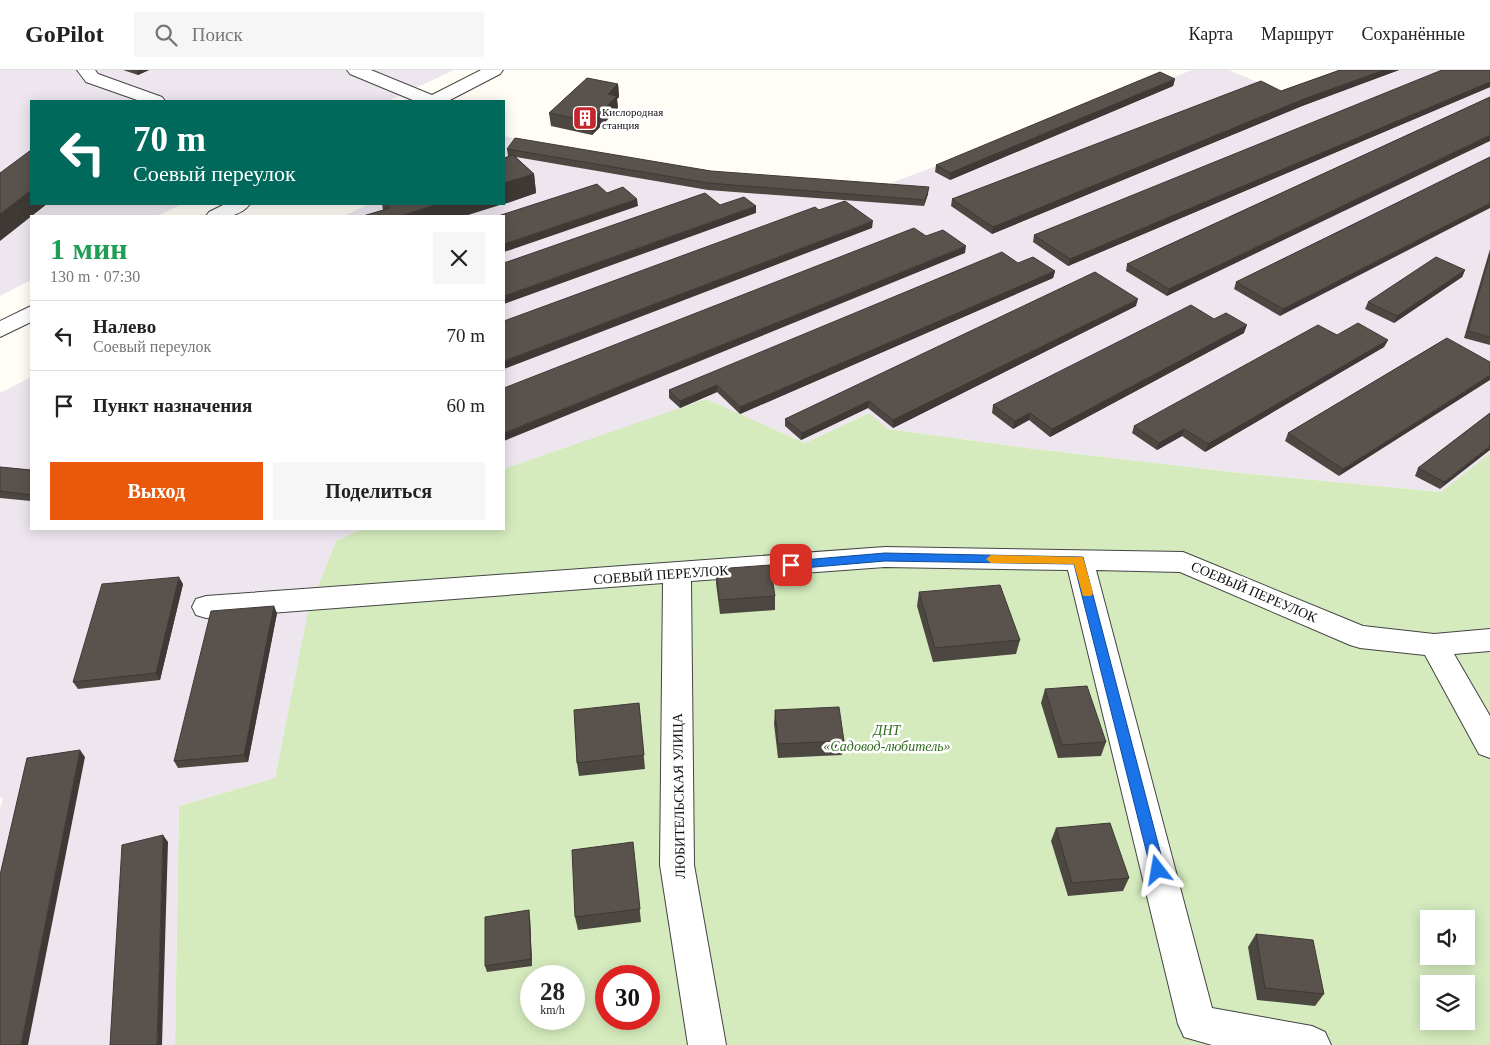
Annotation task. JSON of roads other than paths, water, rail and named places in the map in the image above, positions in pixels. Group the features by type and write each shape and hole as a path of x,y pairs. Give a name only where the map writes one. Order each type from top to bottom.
{"street":[{"path":"86,70 92,78 153,100"},
{"path":"356,70 428,100"},
{"path":"437,100 494,70"},
{"path":"218,215 238,205"},
{"path":"0,330 30,314"},
{"name":"СОЕВЫЙ ПЕРЕУЛОК","path":"206,607 677,574 885,557 1182,562 1360,637 1434,645 1490,640"},
{"path":"1079,560 1197,1024 1312,1045"},
{"name":"ЛЮБИТЕЛЬСКАЯ УЛИЦА","path":"677,574 677,865 707,1045"},
{"path":"1434,645 1490,745"}],"place":[{"name":"Кислородная станция","path":"585,118"}],"park label":[{"name":"ДНТ «Садовод-любитель»","path":"887,738"}]}
